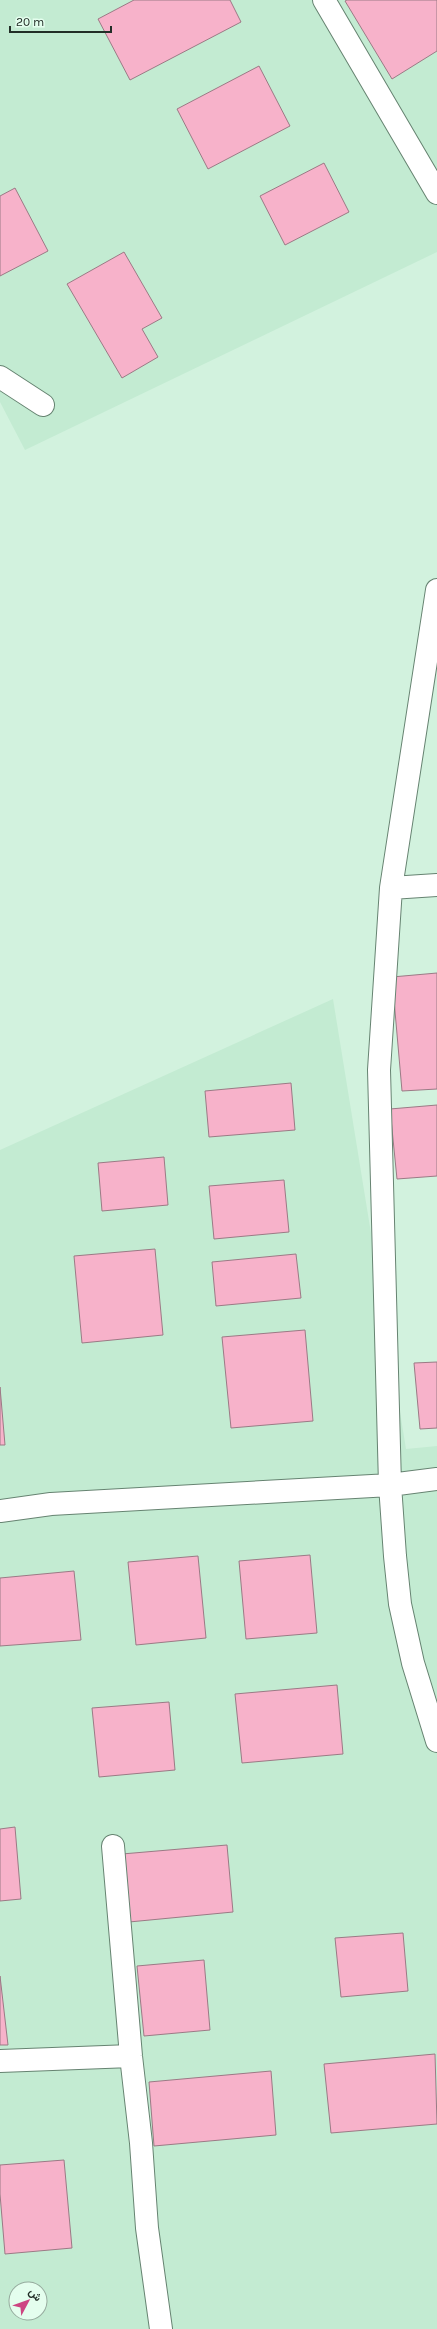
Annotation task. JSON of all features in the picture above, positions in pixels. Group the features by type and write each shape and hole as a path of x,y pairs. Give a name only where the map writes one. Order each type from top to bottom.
{"street":[{"path":"324,0 437,193"},
{"path":"0,377 43,405"},
{"path":"436,600 391,888 378,1070 390,1485 400,1604 413,1663 437,1741"},
{"path":"391,888 437,885"},
{"path":"0,1511 51,1504 390,1485 437,1479"},
{"path":"113,1846 131,2056 142,2143 147,2228 161,2329"},
{"path":"0,2061 131,2056"}],"shaded area":[{"path":"0,0 437,0 437,252 25,450 0,402"},
{"path":"333,999 406,1449 437,1446 437,2329 0,2329 0,1150"}],"building":[{"path":"134,0 230,0 241,22 130,80 98,19"},
{"path":"437,0 437,51 392,79 345,1"},
{"path":"259,66 290,126 208,169 177,109"},
{"path":"324,163 349,212 285,245 260,196"},
{"path":"15,188 48,251 0,276 0,196"},
{"path":"124,252 162,318 142,329 158,357 122,378 67,284"},
{"path":"437,973 437,1089 402,1091 392,977"},
{"path":"291,1083 295,1130 209,1137 205,1091"},
{"path":"437,1105 437,1176 397,1179 390,1109"},
{"path":"164,1157 168,1205 102,1211 98,1163"},
{"path":"284,1180 289,1232 214,1239 209,1186"},
{"path":"155,1249 163,1335 82,1343 74,1256"},
{"path":"296,1254 301,1298 216,1306 212,1262"},
{"path":"305,1330 313,1421 231,1428 222,1337"},
{"path":"437,1362 437,1428 420,1429 414,1363"},
{"path":"0,1387 5,1445 0,1445"},
{"path":"310,1555 317,1633 246,1639 239,1561"},
{"path":"198,1556 206,1638 136,1645 128,1562"},
{"path":"74,1571 81,1640 0,1646 0,1578"},
{"path":"337,1685 343,1754 242,1763 235,1694"},
{"path":"169,1702 175,1770 99,1777 92,1708"},
{"path":"15,1827 21,1899 0,1901 0,1829"},
{"path":"227,1845 233,1912 129,1922 122,1854"},
{"path":"403,1933 408,1991 341,1997 335,1938"},
{"path":"204,1960 210,2030 144,2036 137,1966"},
{"path":"0,1976 8,2045 0,2045"},
{"path":"435,2054 437,2124 331,2133 324,2064"},
{"path":"271,2071 276,2135 154,2146 149,2082"},
{"path":"64,2160 72,2248 5,2254 0,2194 0,2165"}]}
